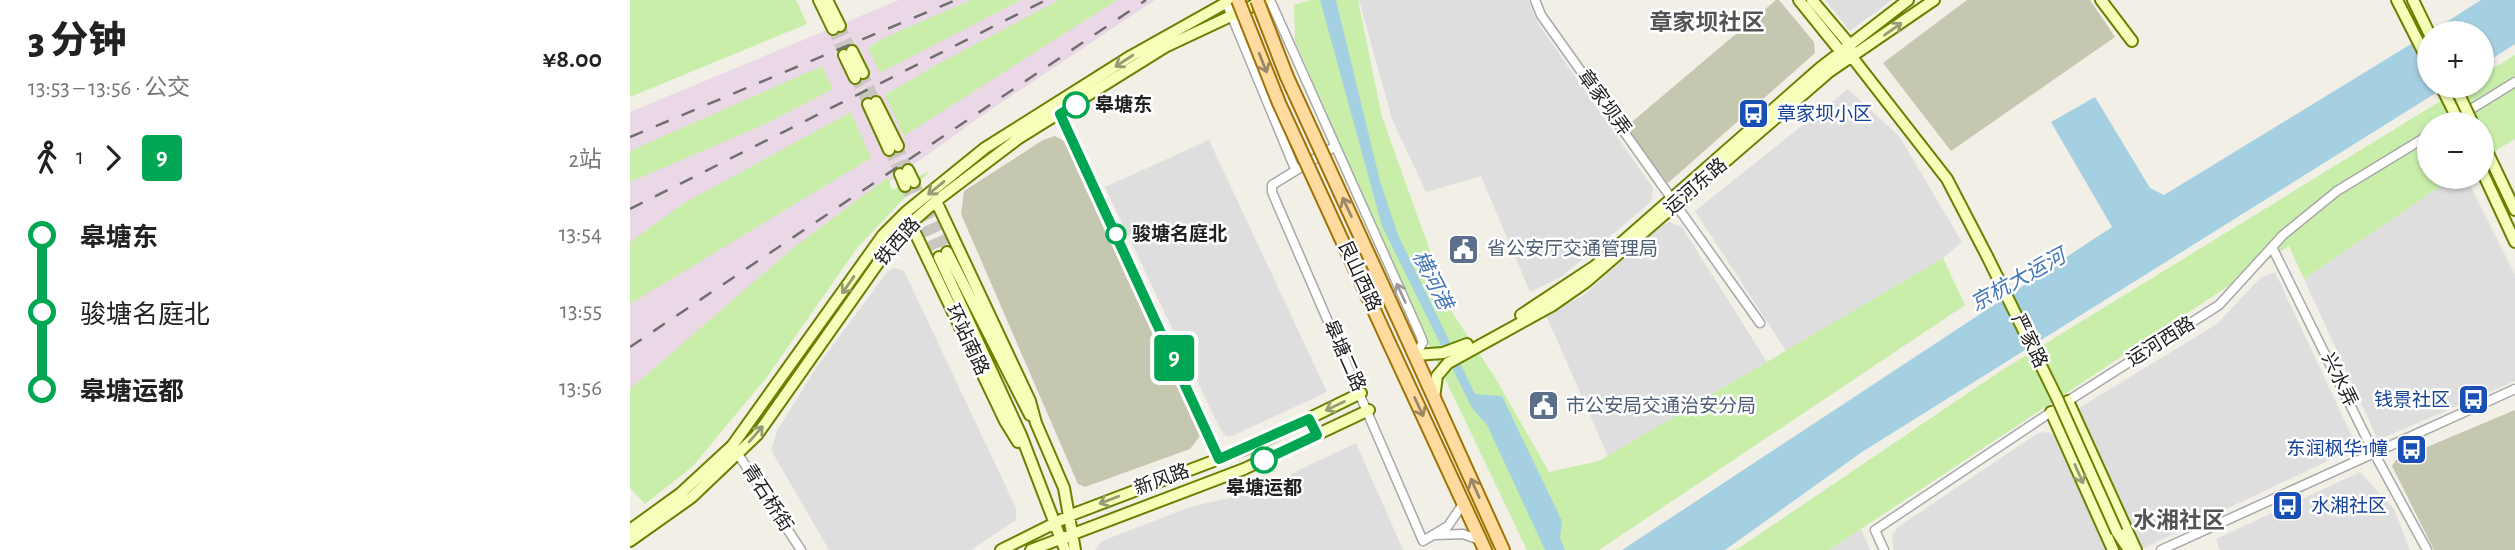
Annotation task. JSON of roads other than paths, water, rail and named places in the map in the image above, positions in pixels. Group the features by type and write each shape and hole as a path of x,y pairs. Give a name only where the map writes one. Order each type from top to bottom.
{"main road":[{"path":"818,0 836,28 827,0"},
{"name":"艮山西路","path":"1256,0 1287,76 1503,550"},
{"name":"铁西路","path":"630,530 757,435 888,249 911,223 936,201 1019,138 1165,47 1230,15 1268,0"},
{"name":"严家路","path":"1799,0 1845,48"},
{"name":"严家路","path":"1812,0 1845,48 1947,179 2057,398 2117,532 2129,550"},
{"name":"运河东路","path":"1674,201 1845,48 1908,0"},
{"name":"运河东路","path":"1416,355 1445,358 1459,352 1574,281 1829,72 1934,0"},
{"path":"2101,0 2132,41"},
{"path":"2397,0 2417,39"},
{"path":"2413,0 2423,21"},
{"name":"艮山西路","path":"1230,1 1482,545"},
{"name":"铁西路","path":"630,541 685,503 735,450 883,235 906,212 985,148 1131,56 1230,1"},
{"path":"848,53 859,76"},
{"path":"872,103 893,148"},
{"path":"2494,166 2515,211"},
{"path":"904,172 910,184"},
{"path":"2490,189 2515,242"},
{"name":"环站南路","path":"936,201 1030,401 1049,452 1071,515 1065,535 1065,550"},
{"name":"环站南路","path":"906,212 1005,421 1033,465"},
{"name":"环站南路","path":"1049,452 943,254 1033,465 1054,522 1075,550"},
{"path":"1434,398 1437,376 1445,358"},
{"name":"新风路","path":"1001,550 1054,522 1219,459 1361,393"},
{"path":"2068,401 2136,550"},
{"name":"新风路","path":"1031,550 1244,469 1369,410"},
{"path":"2051,412 2113,550"},
{"path":"1309,419 1317,435"},
{"name":"严家路","path":"2117,532 2120,550"}],"street":[{"name":"艮山西路","path":"1268,0 1419,332 1423,342 1416,355"},
{"name":"章家坝弄","path":"1535,0 1541,15 1760,323"},
{"path":"1230,1 1230,15 1295,169 1334,147"},
{"path":"2466,112 2515,82"},
{"path":"1060,114 1219,459"},
{"name":"运河西路","path":"1884,550 1875,530 2051,412 2220,305 2272,247 2337,191 2417,142"},
{"name":"皋塘二路","path":"1295,169 1272,185 1272,192 1369,410 1423,541 1436,536"},
{"name":"兴水弄","path":"2272,247 2427,550"},
{"path":"2161,550 2515,389"},
{"name":"青石桥街","path":"735,450 801,550"},
{"path":"1436,536 1456,517 1463,504"},
{"path":"1436,536 1463,534 1482,545"}],"water":[{"path":"1320,0 1336,0 1380,181 1398,235 1475,394 1502,396 1562,521 1560,538 1565,550 1545,550 1487,425 1472,408 1382,226"},
{"path":"2481,0 2515,0 2515,44 2494,57 2494,21 2448,21"},
{"path":"2417,40 2417,98 2428,98 1862,452 1725,550 1622,550 2112,227 2051,122 2095,97 2150,188 2164,195"}],"tunnel":[{"path":"840,26 852,51"},
{"path":"833,29 844,55"},
{"path":"863,73 876,102"},
{"path":"855,78 868,104"},
{"path":"898,146 908,170"},
{"path":"889,150 900,174"},
{"path":"914,182 947,252"},
{"path":"905,186 939,257"}],"railway":[{"path":"630,137 956,0"},
{"path":"630,209 1046,0"},
{"path":"630,347 1146,0"}],"place":[{"name":"皋塘东","path":"1076,105"},
{"name":"章家坝小区","path":"1754,114"},
{"name":"骏塘名庭北","path":"1116,234"},
{"name":"省公安厅交通管理局","path":"1464,249"},
{"name":"钱景社区","path":"2473,400"},
{"name":"市公安局交通治安分局","path":"1543,406"},
{"name":"东润枫华1幢","path":"2411,449"},
{"name":"皋塘运都","path":"1264,460"},
{"name":"水湘社区","path":"2288,506"}],"district":[{"name":"章家坝社区","path":"1707,23"},
{"name":"水湘社区","path":"2179,521"}],"water label":[{"name":"横河港","path":"1432,280"},
{"name":"京杭大运河","path":"2018,280"}]}
